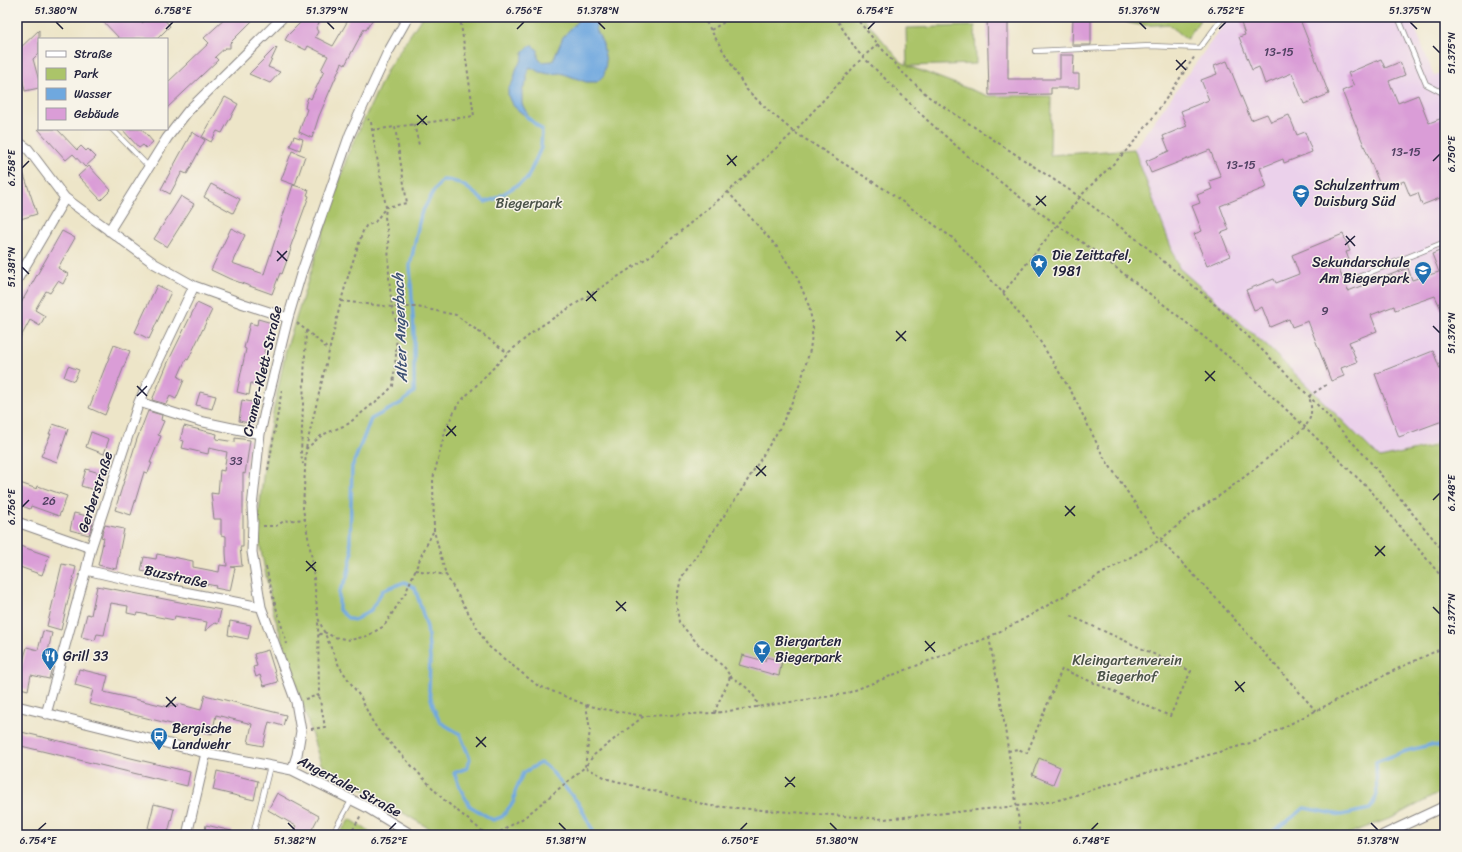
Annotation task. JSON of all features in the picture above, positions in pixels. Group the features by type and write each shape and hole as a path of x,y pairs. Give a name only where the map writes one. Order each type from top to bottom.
{"street":[{"path":"109,231 167,138 188,111 284,17"},
{"name":"Cramer-Klett-Straße","path":"292,770 297,755 301,731 296,702 261,607 252,552 252,507 260,434 268,396 301,274 350,134 386,54 408,17"},
{"path":"17,140 28,148 65,198 155,264 194,286 288,318"},
{"path":"17,280 65,198"},
{"name":"Gerberstraße","path":"46,714 91,548 139,402 194,286"},
{"path":"139,402 199,421 260,434"},
{"path":"17,522 91,548"},
{"name":"Buzstraße","path":"86,570 169,589 261,607"},
{"name":"Angertaler Straße","path":"17,706 206,753 292,770 352,799 412,835"},
{"path":"187,835 206,753"},
{"path":"1383,835 1445,806"}],"lane":[{"path":"1035,51 1151,46 1200,48 1223,17"},
{"path":"1398,17 1426,84 1445,94"},
{"path":"113,130 149,167"},
{"path":"1351,280 1445,242"},
{"path":"253,835 270,766"},
{"path":"332,835 352,799"}],"path":[{"path":"306,450 322,435 348,424 393,386 397,324 392,306 389,278 386,207 372,130 474,116 460,17"},
{"path":"704,17 746,89 794,132 889,192 954,240 1003,293 1038,338 1072,393 1103,456 1160,540 1213,595 1316,711"},
{"path":"711,30 733,17"},
{"path":"835,17 857,51 926,119 971,159 1039,212 1172,311 1229,357 1305,427 1371,491 1445,581"},
{"path":"855,17 900,70 929,96 1080,197 1139,241 1209,299 1309,396 1367,458 1445,554"},
{"path":"878,44 863,57 794,132 728,192 653,254 538,328 508,353 458,404 446,428 433,478 434,531 446,575 488,646 537,685 586,705 644,716 715,713 845,694 989,638 1160,540 1194,512 1222,494 1252,471 1305,427 1310,420 1312,410 1309,396"},
{"path":"1003,293 1080,197 1127,149 1150,120 1200,48"},
{"path":"414,124 419,145"},
{"path":"301,731 325,727 319,695 318,619 306,519 303,509 306,450 348,273 363,231 366,226 375,222 386,207 407,203 395,127"},
{"path":"728,192 777,247 797,277 809,306 813,327 810,350 800,384 781,426 739,494 681,578 676,602 680,622 697,643 725,668 730,676 750,691 757,700 758,707"},
{"path":"341,301 408,306 456,315 508,353"},
{"path":"295,326 295,322 329,350"},
{"path":"304,467 301,454 306,330"},
{"path":"1309,396 1326,385"},
{"path":"267,475 282,387"},
{"path":"261,522 261,526 276,526 284,521 306,519"},
{"path":"324,632 334,637 350,640 367,636 384,626 406,592 422,554 434,531"},
{"path":"265,563 288,648"},
{"path":"415,570 446,575"},
{"path":"1008,751 1018,749 1027,753 1062,669 1170,716 1191,671 1071,616"},
{"path":"318,619 339,666 361,698 378,730 443,799 488,835"},
{"path":"319,635 324,632"},
{"path":"989,638 1001,702 1021,835"},
{"path":"585,767 608,779 710,806 884,819 1063,800 1146,773 1257,741 1395,670 1445,647"},
{"path":"715,713 717,704 728,684 730,676"},
{"path":"296,702 319,695"},
{"path":"585,767 590,730 586,705"},
{"path":"495,835 525,817 585,767 594,755 644,716"},
{"path":"310,722 313,729"},
{"path":"350,835 366,807"}],"shaded area":[{"name":"Schulzentrum Duisburg Süd","path":"1229,17 1314,17 1316,23 1332,17 1411,17 1434,76 1445,72 1445,434 1435,444 1380,458 1270,349 1179,268 1134,149"}],"green space":[{"name":"Biegerpark","path":"422,17 863,17 900,61 907,65 906,28 975,26 976,64 908,66 988,96 1051,96 1050,155 1134,149 1179,268 1270,349 1380,458 1434,446 1445,433 1445,790 1394,817 1345,835 440,835 321,764 273,611 257,530 267,442 286,350 348,154 388,68"},
{"path":"1116,17 1202,17 1187,39 1168,24 1135,24 1128,23"},
{"path":"350,819 375,835 338,835"}],"water":[{"path":"581,17 596,17 596,29 603,44 606,62 604,75 597,82 586,82 561,73 549,74 540,72 530,67 527,73 527,81 522,91 522,104 528,115 527,117 513,105 508,94 508,89 514,80 517,67 522,61 523,52 531,45 538,50 538,58 542,62 553,61 563,37"}],"building":[{"path":"99,17 136,17 142,23 149,17 162,17 170,26 158,38 119,38"},
{"path":"227,17 256,17 230,43 230,48 225,48 215,57 218,60 168,107 168,82 209,43 204,38"},
{"path":"306,17 311,17 320,21 316,28 318,32 315,37 333,46 350,17 374,17 366,30 364,29 345,65 342,63 319,116 312,138 299,132 307,109 305,108 308,97 311,99 324,71 321,70 328,56 308,46 306,50 285,40"},
{"path":"987,17 1008,17 1008,79 1060,79 1060,55 1074,55 1073,74 1079,74 1079,88 1051,88 1051,94 989,95"},
{"path":"1073,17 1091,17 1091,45 1072,45"},
{"path":"1239,17 1299,17 1329,94 1304,104 1292,73 1265,84 1259,67 1252,70 1239,37 1245,35"},
{"path":"39,30 38,54 33,59 38,77 38,88 25,91 20,68 17,67 17,51"},
{"path":"276,47 277,48 268,67 280,72 270,83 249,74"},
{"path":"1381,59 1385,68 1400,62 1405,75 1389,81 1398,103 1418,95 1429,123 1445,117 1445,196 1422,205 1418,193 1410,196 1404,181 1382,190 1342,91 1354,86 1348,73"},
{"path":"1227,61 1251,120 1267,114 1271,122 1289,115 1297,135 1305,132 1312,152 1284,163 1283,159 1260,168 1267,187 1220,206 1229,230 1221,233 1230,256 1207,266 1194,234 1202,231 1192,206 1200,203 1197,195 1212,189 1209,181 1221,177 1210,150 1151,173 1146,161 1169,151 1163,136 1187,126 1181,111 1209,100 1201,80 1217,74 1214,66"},
{"path":"225,97 238,104 222,133 217,131 211,142 202,137"},
{"path":"39,130 58,130 77,150 81,146 86,151 88,149 96,157 85,167 73,154 66,160"},
{"path":"123,130 143,130 153,142 146,148 143,145 139,148"},
{"path":"192,132 205,140 187,174 182,172 170,194 161,189"},
{"path":"294,136 303,139 300,150 290,146"},
{"path":"292,151 305,156 295,185 281,180"},
{"path":"17,160 19,160 37,214 17,220"},
{"path":"89,166 111,190 101,200 78,176"},
{"path":"211,184 240,199 233,213 204,197"},
{"path":"293,185 309,190 307,195 309,196 282,274 280,273 272,294 230,279 211,270 231,228 245,235 232,263 264,274"},
{"path":"181,196 194,204 167,247 154,239"},
{"path":"62,231 75,238 58,268 68,274 63,284 58,281 50,293 46,291 35,310 45,316 40,326 30,320 17,344 17,310"},
{"path":"1343,234 1350,251 1346,252 1349,260 1337,265 1348,291 1408,268 1412,280 1439,272 1432,254 1445,249 1445,318 1435,296 1395,310 1394,306 1371,315 1377,331 1349,342 1357,362 1341,368 1344,376 1331,381 1308,321 1292,327 1289,319 1270,327 1262,307 1254,310 1246,290 1274,279 1276,283 1299,274 1292,255"},
{"path":"157,285 171,292 149,339 135,332"},
{"path":"197,303 212,310 188,360 186,359 178,377 184,380 176,399 170,396 166,404 152,400 169,360"},
{"path":"258,319 272,323 264,352 268,353 260,385 251,383 249,395 237,392 246,349 244,348 250,323 257,325"},
{"path":"114,345 130,351 105,415 89,408"},
{"path":"1433,351 1445,382 1445,420 1399,437 1375,374"},
{"path":"68,366 79,370 74,381 64,377"},
{"path":"200,392 216,396 212,409 196,405"},
{"path":"242,400 257,403 253,424 239,421"},
{"path":"148,411 162,415 161,420 164,421 158,435 161,436 150,463 152,463 148,473 144,472 131,515 115,510 137,439"},
{"path":"53,424 68,429 57,462 41,456 51,434 49,434"},
{"path":"184,426 217,434 216,439 235,442 235,438 250,440 245,474 243,473 243,547 240,547 242,566 231,567 235,568 230,591 215,588 216,586 141,571 144,557 156,559 157,554 193,561 193,567 219,572 220,565 227,566 226,536 221,535 221,519 214,519 211,493 218,494 220,470 224,471 227,452 209,448 208,454 182,448 184,441 180,440"},
{"path":"91,432 109,439 104,454 86,447"},
{"path":"86,469 103,474 98,491 81,486"},
{"path":"20,483 37,489 38,486 67,496 59,516 31,506 30,509 17,504 17,492"},
{"path":"74,513 92,517 91,523 93,523 89,535 70,530"},
{"path":"105,525 124,529 116,569 98,565 104,538 101,537"},
{"path":"17,545 49,556 42,575 17,566"},
{"path":"62,564 76,567 61,630 47,626"},
{"path":"97,586 221,610 218,624 215,623 205,631 207,622 175,616 174,620 138,613 137,615 127,613 128,606 111,603 104,635 97,634 95,640 81,637 87,614 91,615"},
{"path":"230,621 251,625 248,639 228,635"},
{"path":"43,631 52,633 46,661 53,663 49,679 31,675 28,690 17,687 17,671 20,672 27,647 38,650"},
{"path":"268,650 278,682 264,686 260,675 256,677 253,667 257,666 254,654"},
{"path":"742,655 765,661 766,657 782,661 779,676 739,665"},
{"path":"79,669 108,676 104,692 169,707 169,705 177,706 178,704 201,710 205,695 286,715 283,726 269,722 263,746 248,743 252,724 216,715 212,734 89,704 93,690 75,685"},
{"path":"17,731 190,772 187,786 17,745"},
{"path":"1039,758 1060,767 1053,784 1032,775"},
{"path":"217,771 258,781 254,800 213,790"},
{"path":"277,793 319,816 309,835 291,835 296,826 268,810"},
{"path":"154,804 174,809 168,833 148,828"},
{"path":"206,825 232,831 232,835 204,835"}],"waterway":[{"name":"Alter Angerbach","path":"525,113 527,117 542,130 541,148 527,179 495,199 485,202 465,186 449,180 442,180 421,214 410,266 414,333 414,392 401,403 371,419 352,467 350,541 352,554 347,578 339,592 339,610 349,619 355,620 371,610 383,590 405,582 415,588 427,627 430,658 429,691 434,709 440,722 460,734 470,759 467,768 454,773 470,806 493,820 502,817 514,801 515,792 523,773 540,763 547,766 579,804 595,835"},
{"name":"Alter Angerbach","path":"1256,835 1272,832 1304,808 1341,815 1370,809 1377,795 1376,762 1406,751 1430,745 1445,747"}],"place":[{"name":"Schulzentrum Duisburg Süd","path":"1301,208"},
{"name":"Die Zeittafel, 1981","path":"1039,278"},
{"name":"Sekundarschule Am Biegerpark","path":"1423,285"},
{"name":"Biergarten Biegerpark","path":"762,664"},
{"name":"Grill 33","path":"50,671"},
{"name":"Bergische Landwehr","path":"159,751"}],"park label":[{"name":"Kleingartenverein Biegerhof","path":"1127,668"}]}
